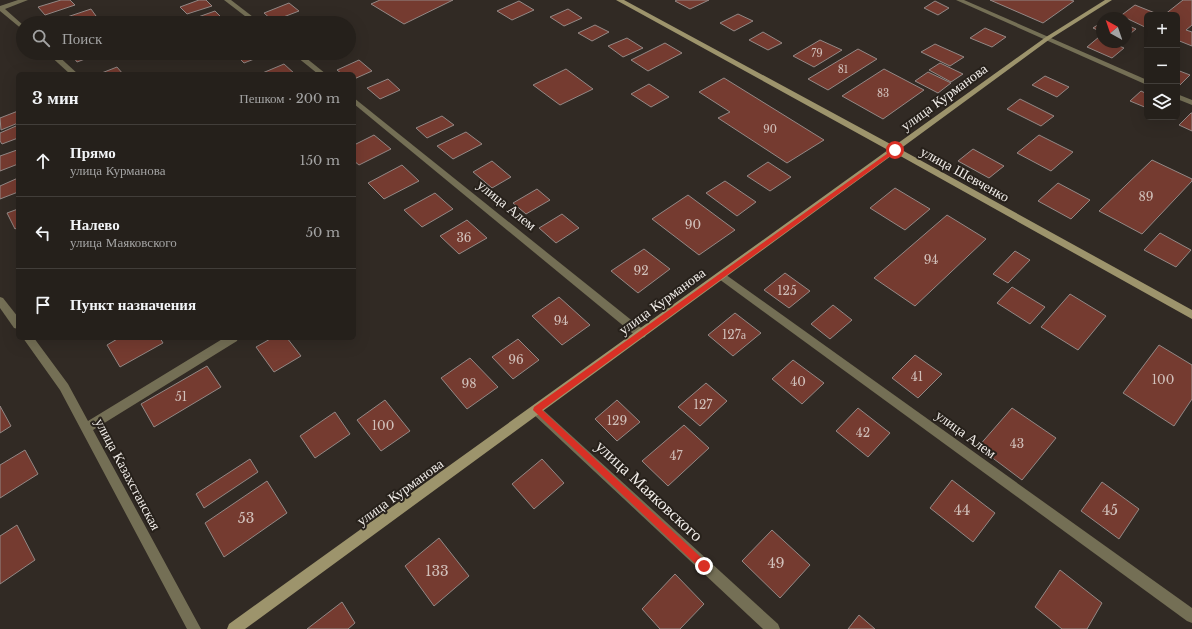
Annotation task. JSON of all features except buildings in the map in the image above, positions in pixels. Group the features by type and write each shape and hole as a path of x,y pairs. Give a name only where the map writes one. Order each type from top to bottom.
{"street":[{"path":"0,8 25,0"},
{"path":"227,0 249,16"},
{"name":"улица Шевченко","path":"619,0 895,150 1192,316"},
{"path":"960,0 1144,82"},
{"name":"улица Курманова","path":"234,629 1048,38 1109,0"},
{"path":"0,8 16,22"},
{"path":"59,60 72,72"},
{"path":"305,60 320,72"},
{"path":"1180,97 1192,103"},
{"name":"улица Алем","path":"356,102 641,334"},
{"name":"улица Алем","path":"722,276 1192,616"},
{"path":"0,301 16,322"},
{"name":"улица Казахстанская","path":"29,340 64,387 194,629"},
{"path":"86,428 230,340"},
{"name":"улица Маяковского","path":"536,410 773,629"}],"route":[{"path":"704,566 536,410 895,150"}]}
